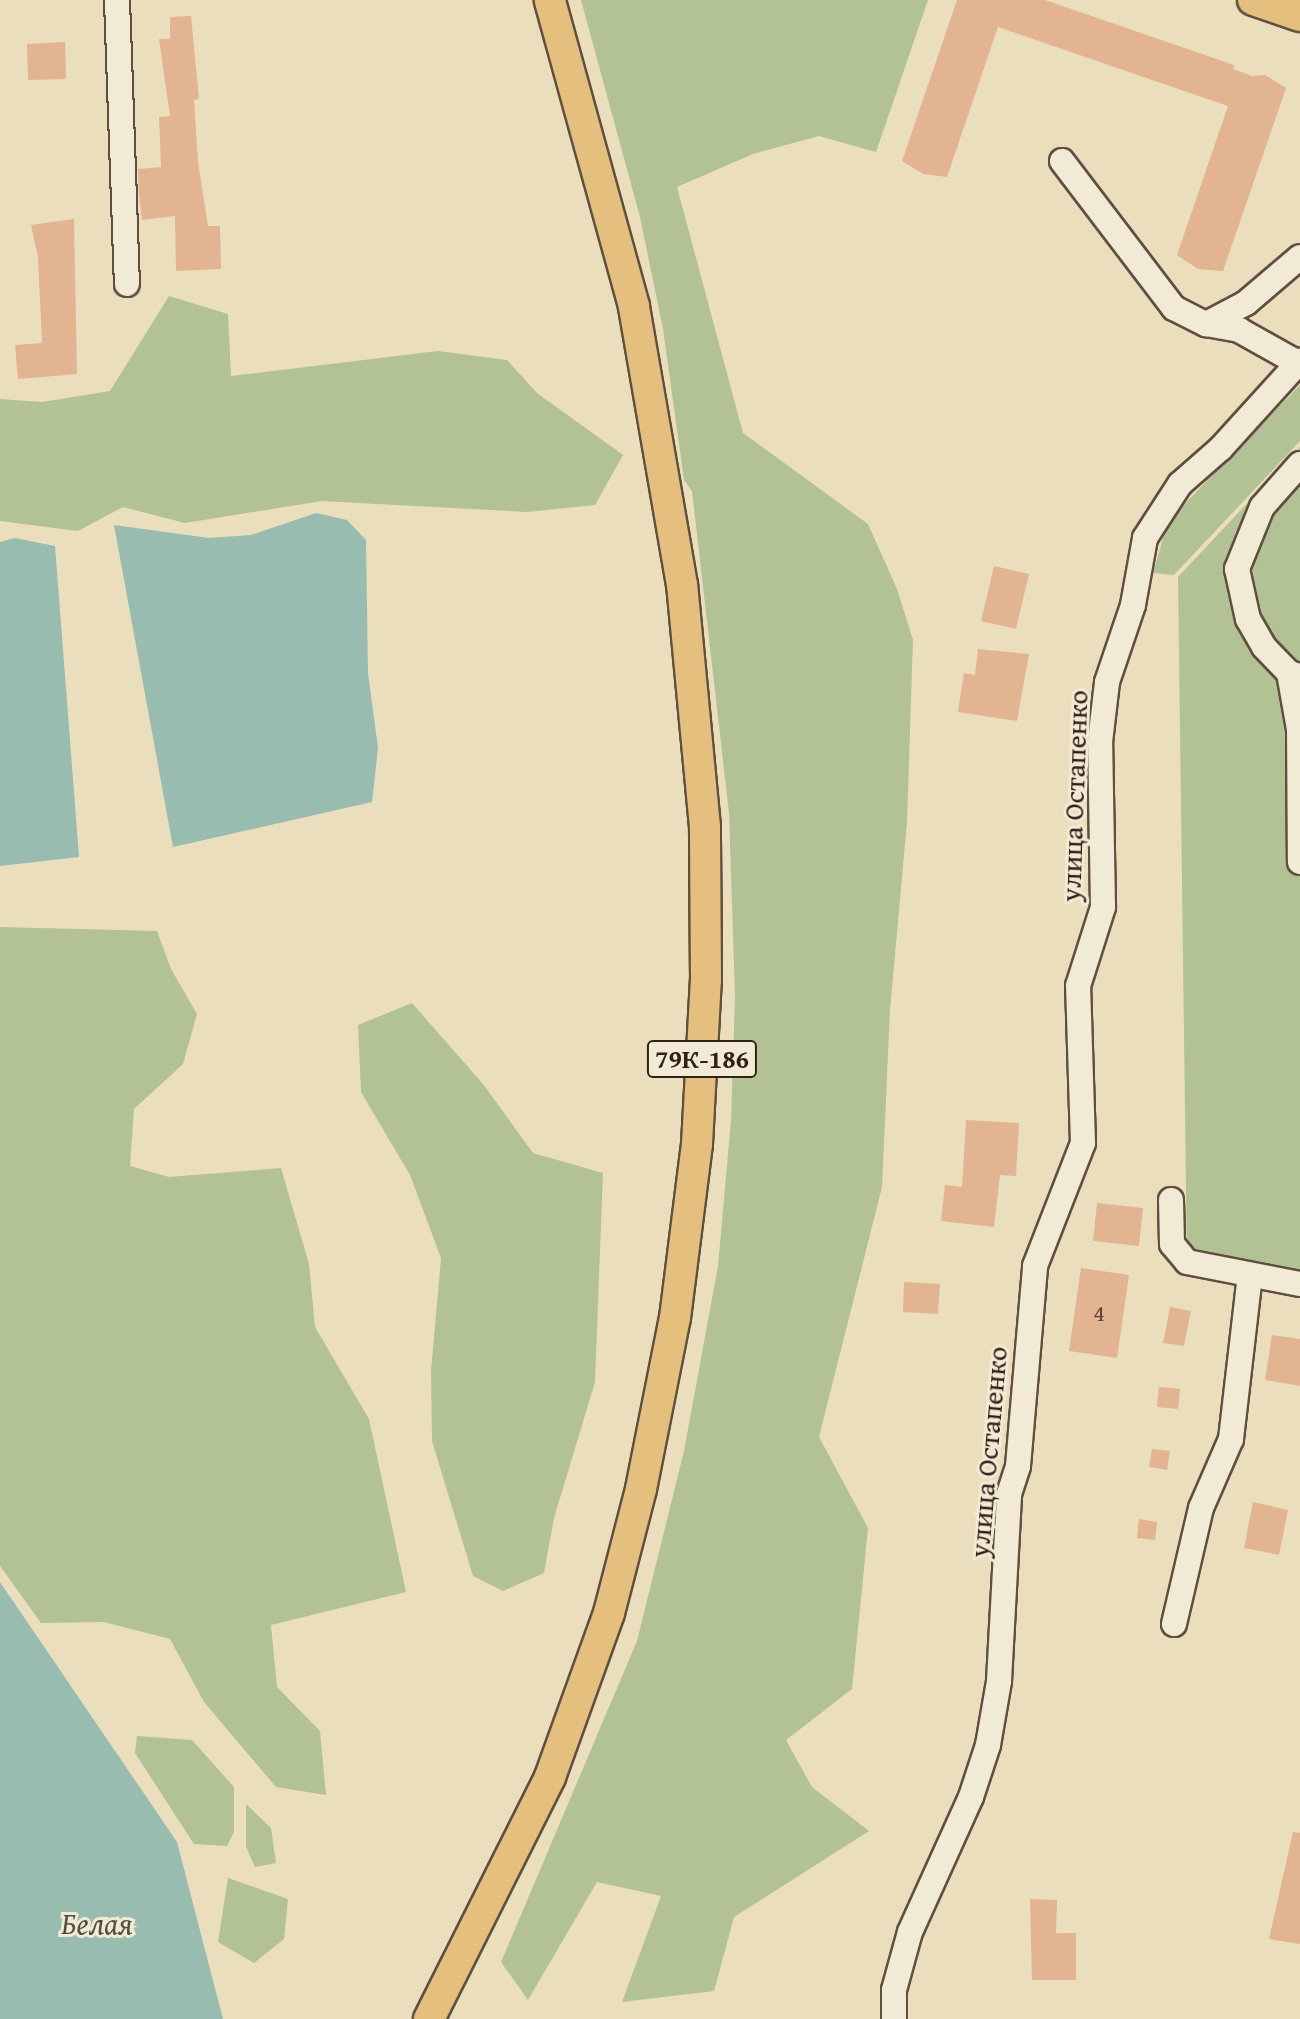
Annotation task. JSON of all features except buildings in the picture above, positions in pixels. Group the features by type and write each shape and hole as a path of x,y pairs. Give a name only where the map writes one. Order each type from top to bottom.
{"main road":[{"path":"533,0 588,189 634,306"},
{"name":"79К-186","path":"429,2019 550,1777 609,1613 641,1489 675,1318 697,1144 706,980 704,812 682,585 634,306 550,0"},
{"path":"568,0 618,184 634,306"},
{"path":"1253,0 1300,16"}],"street":[{"path":"117,0 127,284"},
{"path":"1062,161 1174,308 1206,324 1239,330 1299,362"},
{"path":"1206,324 1246,303 1300,257"},
{"name":"улица Остапенко","path":"894,2019 894,1990 910,1932 949,1852 988,1745 999,1681 1009,1494 1018,1466 1035,1266 1083,1143 1078,986 1103,907 1100,742 1107,682 1133,605 1145,538 1180,484 1221,448 1299,362"},
{"path":"1300,464 1262,507 1237,569 1248,619 1264,647 1294,674 1299,729 1300,862"},
{"path":"1171,1200 1172,1244 1187,1262 1300,1284"},
{"path":"1174,1624 1201,1508 1231,1439 1250,1275"}],"green space":[{"path":"581,0 928,0 876,152 819,136 753,154 677,187 743,433 868,524 897,589 913,640 907,822 890,1010 882,1187 819,1437 868,1528 852,1689 786,1740 812,1787 869,1831 734,1917 714,1991 622,2002 661,1896 597,1882 528,2000 501,1962 637,1641 684,1451 718,1266 731,1121 735,997 729,813 692,491 684,480 663,329 640,217"},
{"path":"169,296 228,314 231,376 438,351 507,360 537,393 623,455 595,505 527,512 322,501 185,523 123,507 78,531 0,521 0,399 42,402 110,391"},
{"path":"1300,385 1300,441 1174,575 1153,573 1168,521"},
{"path":"1300,447 1300,1282 1187,1261 1178,577"},
{"path":"0,927 157,931 171,969 197,1014 183,1064 134,1109 130,1166 169,1177 281,1168 309,1264 315,1327 369,1419 406,1592 271,1625 277,1687 320,1731 326,1795 276,1787 204,1702 170,1639 104,1622 41,1623 0,1566"},
{"path":"412,1003 483,1084 533,1153 603,1173 595,1382 554,1518 544,1573 503,1591 473,1576 432,1441 431,1371 441,1258 410,1175 361,1092 358,1025"},
{"path":"137,1736 192,1740 234,1787 234,1832 227,1846 194,1844 135,1753"},
{"path":"246,1804 271,1828 276,1863 255,1867 246,1847"},
{"path":"228,1878 288,1899 284,1939 254,1963 218,1942"}],"water":[{"path":"316,513 347,520 366,540 368,673 378,748 372,802 173,847 114,525 209,538 251,535"},
{"path":"15,538 55,546 79,857 0,866 0,542"},
{"name":"Белая","path":"0,1582 177,1842 223,2019 0,2019"}]}
